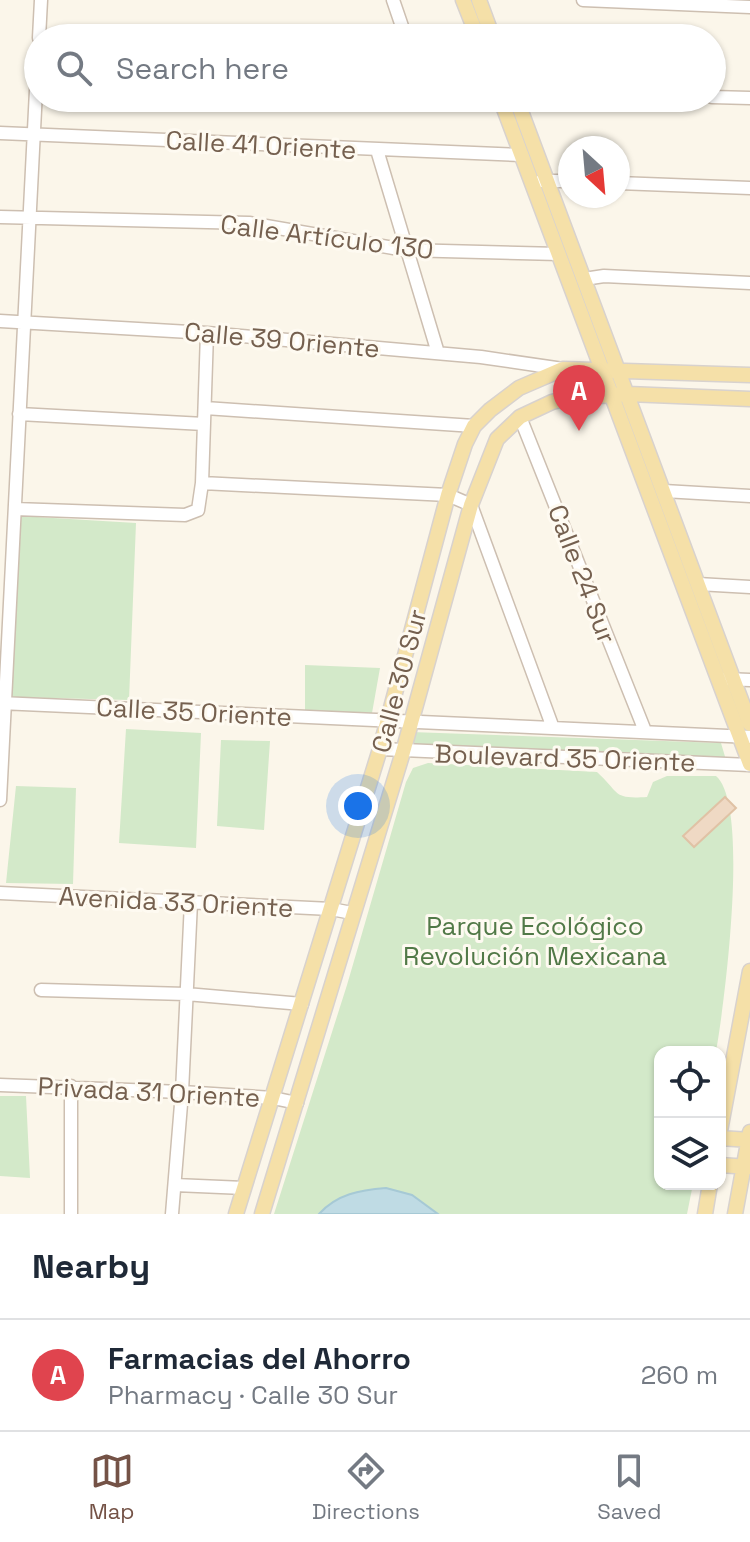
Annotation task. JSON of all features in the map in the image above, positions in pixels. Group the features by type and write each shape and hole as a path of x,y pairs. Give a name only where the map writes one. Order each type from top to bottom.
{"main road":[{"path":"463,0 472,24"},
{"path":"479,0 488,24"},
{"path":"505,112 521,155 539,182 584,279 611,370"},
{"path":"520,112 559,254 611,370 726,679 750,724"},
{"name":"Calle 30 Sur","path":"236,1214 380,749 448,495 474,426 497,403 519,388 563,369 750,375"},
{"path":"620,394 664,491 698,584 745,737 750,765"},
{"name":"Calle 30 Sur","path":"262,1214 403,752 471,505 497,439 520,417 568,398 620,394 750,399"},
{"path":"722,1118 750,971"},
{"path":"726,1138 749,1138 747,1167 736,1210"},
{"path":"726,1165 747,1167"},
{"path":"705,1214 709,1190"},
{"path":"736,1210 750,1196"}],"street":[{"path":"40,24 41,0"},
{"path":"393,0 401,24"},
{"path":"583,0 750,7"},
{"path":"726,97 750,98"},
{"path":"0,800 5,607 14,514 35,112"},
{"name":"Calle 41 Oriente","path":"0,133 521,155"},
{"path":"377,150 438,353"},
{"path":"539,182 558,181"},
{"path":"630,183 750,188"},
{"name":"Calle Artículo 130","path":"0,217 249,223 405,250 559,254"},
{"path":"584,279 604,276 750,283"},
{"name":"Calle 39 Oriente","path":"0,321 207,333 481,357 563,369"},
{"path":"0,517 14,514 185,515 198,510 202,483 207,333"},
{"path":"205,408 474,426"},
{"path":"19,414 204,424"},
{"name":"Calle 24 Sur","path":"520,417 645,731"},
{"path":"202,483 448,495 471,505 553,728"},
{"path":"664,491 750,496"},
{"path":"698,584 750,587"},
{"path":"726,679 750,680"},
{"name":"Calle 35 Oriente","path":"3,704 387,722"},
{"name":"Boulevard 35 Oriente","path":"387,722 745,737"},
{"name":"Boulevard 35 Oriente","path":"380,749 750,765"},
{"name":"Avenida 33 Oriente","path":"0,893 331,909 352,913"},
{"path":"172,1214 182,1092 191,902"},
{"path":"41,990 186,994 302,1004"},
{"name":"Privada 31 Oriente","path":"0,1085 182,1092 273,1098 297,1103"},
{"path":"71,1086 71,1214"},
{"path":"175,1185 244,1188"}],"green space":[{"path":"20,516 136,523 129,700 11,697"},
{"path":"305,665 380,668 372,713 305,711"},
{"path":"126,729 201,733 196,848 119,843"},
{"path":"411,732 721,743 726,760 411,744"},
{"path":"221,740 270,741 264,830 217,826"},
{"name":"Parque Ecológico Revolución Mexicana","path":"428,763 597,772 618,794 628,797 647,797 653,782 667,776 716,776 726,794 732,824 733,862 729,949 717,1046 654,1046 654,1190 692,1190 687,1214 274,1214 347,985 406,782 413,768"},
{"path":"16,786 76,788 73,884 6,883"},
{"path":"0,1096 26,1096 30,1178 0,1176"}],"water":[{"path":"386,1188 412,1195 438,1214 319,1214 333,1202 350,1194"}],"building":[{"path":"725,797 736,808 694,847 683,836"}],"place":[{"name":"Farmacias del Ahorro","path":"579,431"}]}
